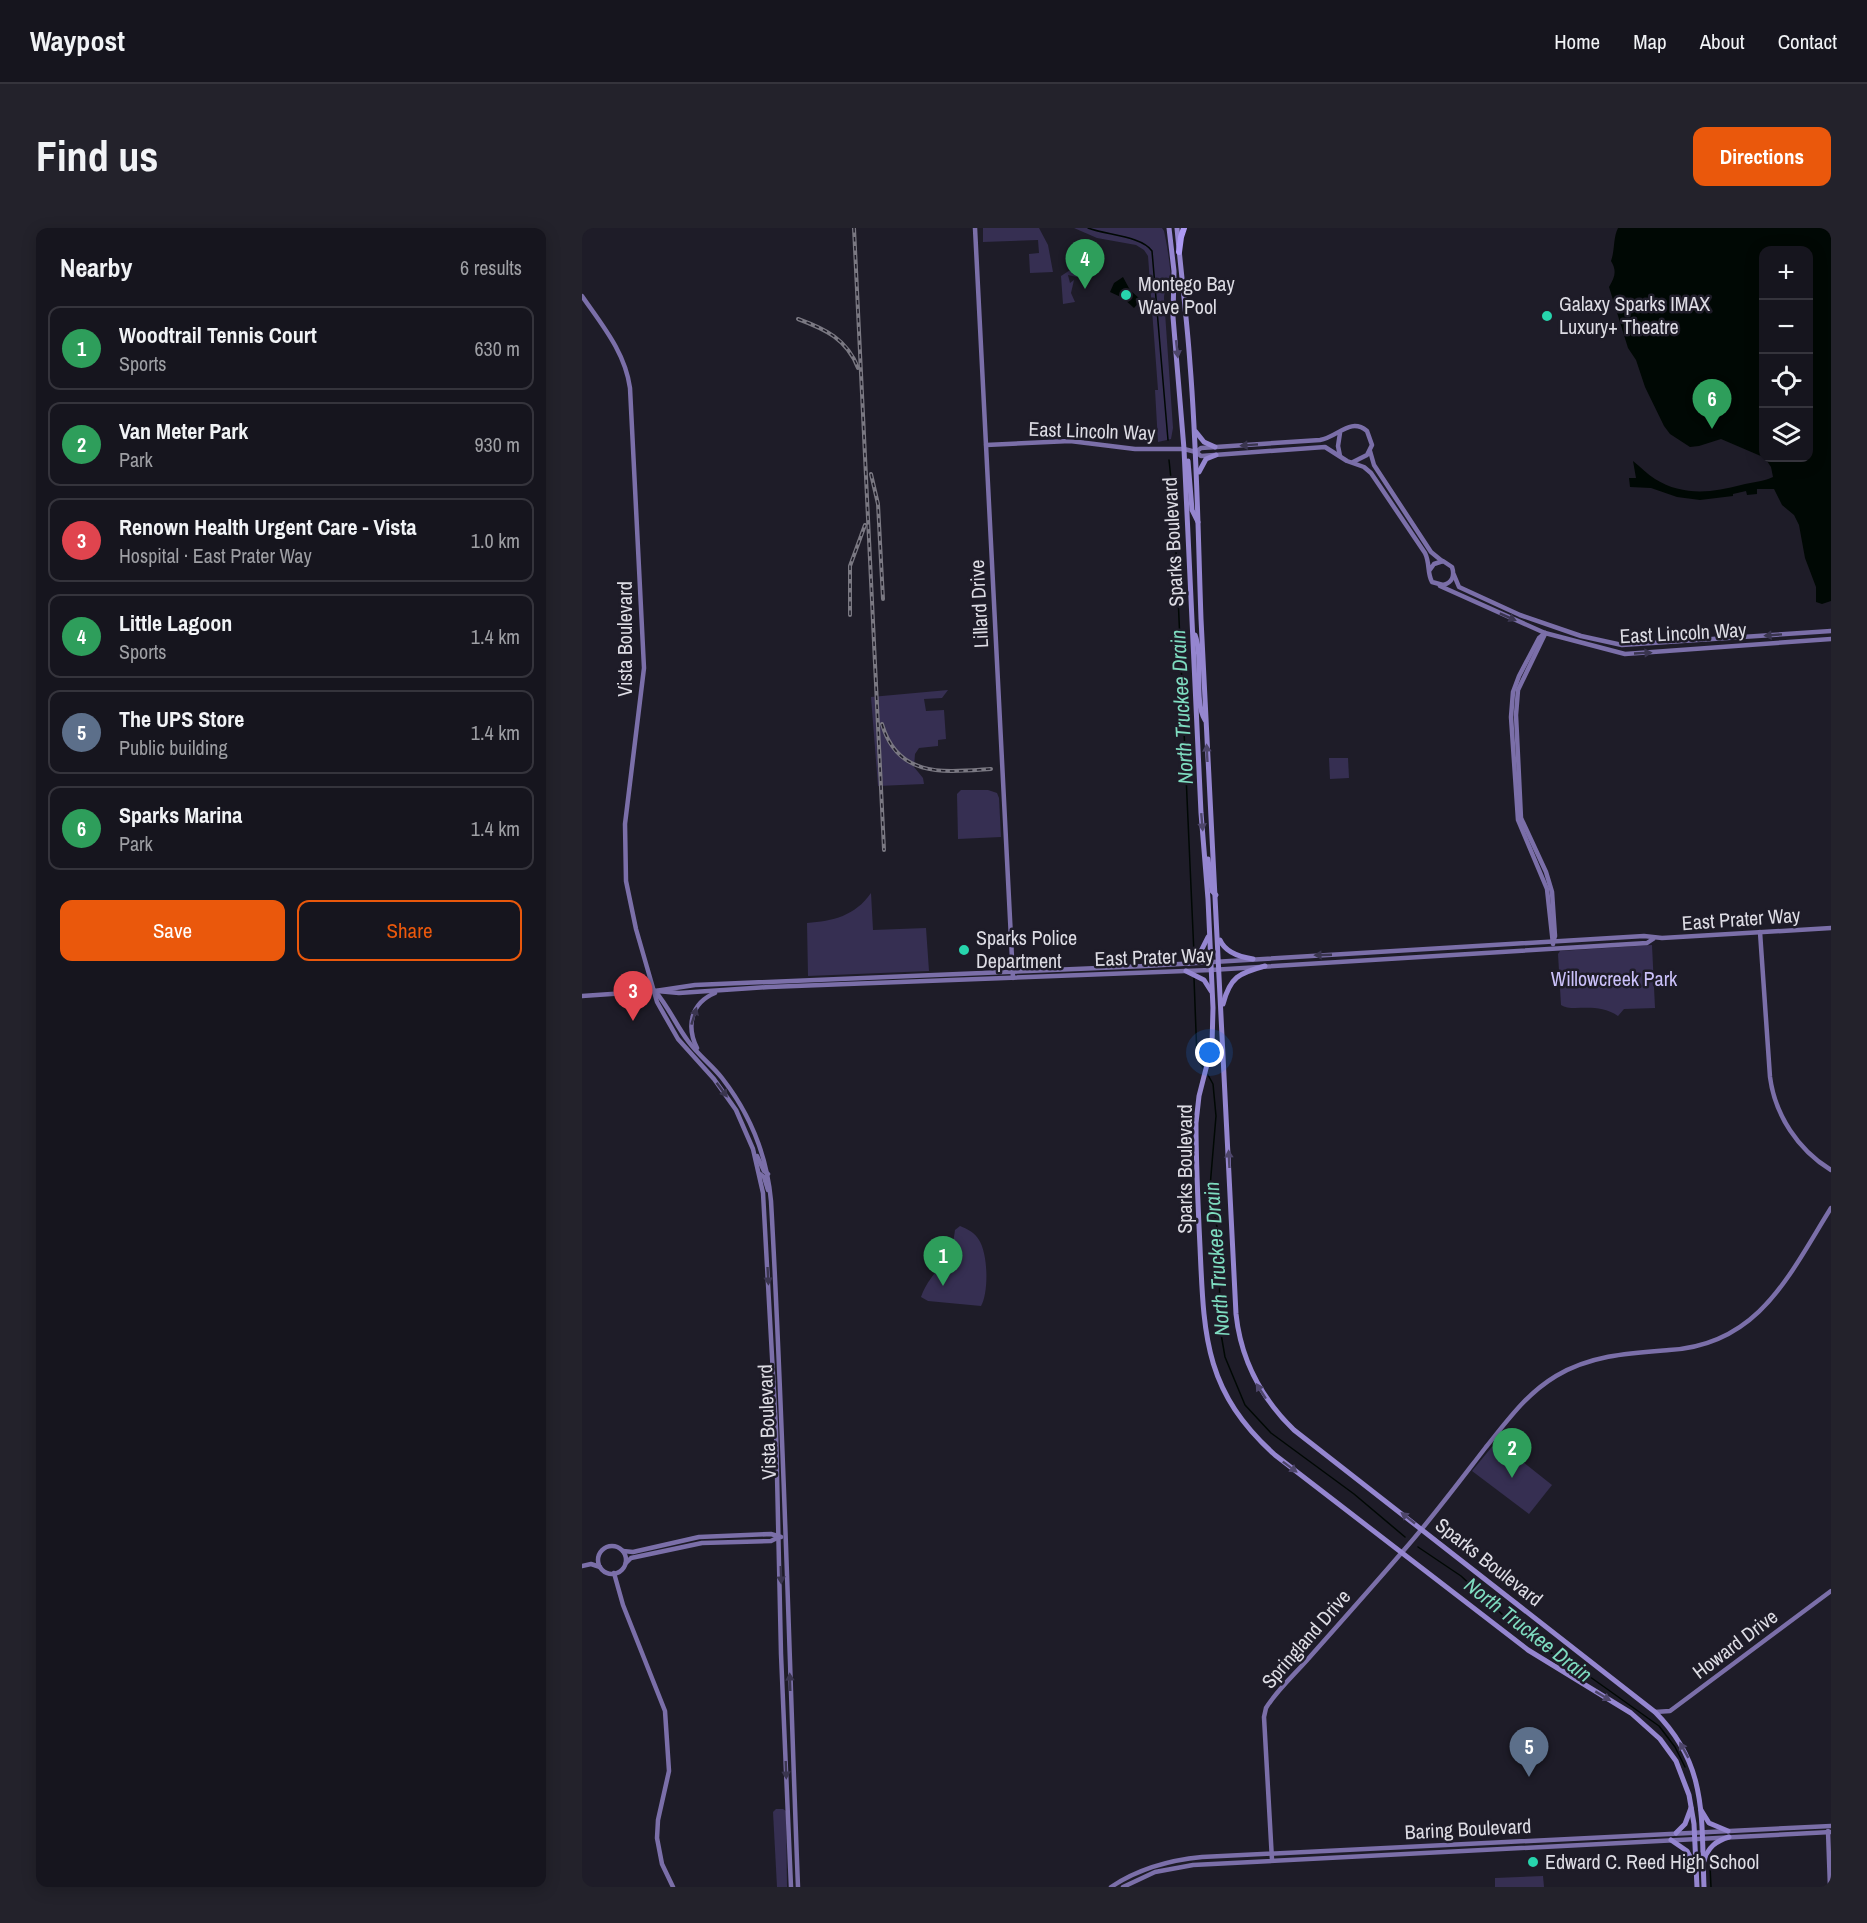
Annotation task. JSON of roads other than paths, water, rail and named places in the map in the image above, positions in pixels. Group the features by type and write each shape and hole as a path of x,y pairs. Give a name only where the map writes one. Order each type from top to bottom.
{"highway":[{"path":"1179,252 1184,228"}],"main road":[{"name":"Lillard Drive","path":"975,228 1013,978"},
{"name":"Sparks Boulevard","path":"1169,228 1174,272 1173,317 1184,449 1213,994 1214,1027 1202,1081 1196,1123 1204,1317 1210,1354 1222,1387 1233,1408 1259,1441 1275,1455 1528,1650 1641,1721 1660,1739 1676,1761 1691,1803 1703,1865 1704,1887"},
{"name":"Sparks Boulevard","path":"1177,228 1190,364 1200,525 1199,574 1236,1314 1245,1357 1257,1384 1275,1410 1289,1425 1655,1712 1674,1733 1689,1759 1696,1779 1700,1806 1697,1887"},
{"name":"Vista Boulevard","path":"582,296 619,351 630,388 644,668 627,806 625,863 632,915 657,1002 670,1028 729,1100 753,1149 760,1174 765,1217 776,1429 782,1668 791,1887"},
{"path":"1353,462 1363,459 1370,450 1372,441 1364,428 1354,425 1340,431 1338,446 1340,456 1347,461 1364,467 1371,473 1425,554 1431,580 1440,586 1449,583 1453,574 1450,565 1431,552 1374,465 1370,450"},
{"path":"1194,428 1202,440 1215,447"},
{"name":"East Lincoln Way","path":"1196,452 1201,448 1320,440 1333,437 1340,431"},
{"name":"East Lincoln Way","path":"986,445 1070,441 1135,449 1184,449 1201,456 1320,446 1329,448 1340,456"},
{"path":"1184,449 1188,454 1192,510 1200,525"},
{"path":"1197,476 1206,459 1216,455"},
{"path":"1429,571 1434,564 1442,561"},
{"name":"East Lincoln Way","path":"1453,574 1459,587 1548,626 1596,640 1628,645 1831,632"},
{"name":"East Lincoln Way","path":"1440,586 1545,633 1625,654 1831,639"},
{"path":"1548,626 1519,676 1513,692 1511,715 1516,809 1520,827 1547,889 1554,949"},
{"path":"1193,628 1198,645 1201,710 1206,721"},
{"path":"1205,852 1210,869 1212,891 1216,895"},
{"path":"1189,963 1205,946 1209,926"},
{"name":"East Prater Way","path":"582,996 655,991 695,985 1189,963 1644,936 1653,939 1831,928"},
{"path":"1760,932 1769,1069 1774,1099 1794,1137 1809,1154 1831,1170"},
{"path":"1218,933 1224,947 1238,956 1253,959"},
{"name":"East Prater Way","path":"655,991 679,993 1211,970 1647,943 1653,939"},
{"path":"1221,1009 1226,992 1233,980 1243,973 1266,966"},
{"path":"1186,970 1204,980 1213,994"},
{"path":"701,1056 691,1034 693,1015 702,1000 723,990"},
{"name":"Vista Boulevard","path":"655,991 682,1033 721,1077 741,1106 756,1137 768,1174 786,1537 788,1653 798,1887"},
{"path":"753,1149 764,1171 768,1174"},
{"path":"760,1174 764,1178 771,1201"},
{"name":"Springland Drive","path":"1272,1857 1264,1728 1266,1708 1422,1529 1520,1404 1536,1389 1577,1365 1615,1354 1682,1350 1702,1346 1724,1338 1751,1321 1773,1299 1831,1208"},
{"path":"582,1566 591,1564 602,1550 610,1546 633,1552 707,1536 771,1534 786,1537"},
{"path":"591,1564 608,1573 614,1573 620,1571 631,1558 702,1544 771,1541 779,1537"},
{"path":"623,1551 626,1563"},
{"path":"598,1557 600,1568"},
{"path":"614,1573 623,1605 665,1711 669,1771 658,1820 657,1843 662,1864 673,1887"},
{"name":"Howard Drive","path":"1655,1712 1670,1711 1831,1591"},
{"path":"1676,1833 1682,1829 1689,1818 1691,1803"},
{"path":"1700,1806 1709,1823 1729,1834 1707,1851 1703,1865"},
{"path":"1830,1829 1830,1887"},
{"name":"Baring Boulevard","path":"1123,1887 1149,1875 1179,1866 1272,1857 1426,1846 1676,1833 1698,1835 1830,1829"},
{"name":"Baring Boulevard","path":"1111,1887 1136,1873 1174,1861 1202,1857 1426,1853 1671,1840 1698,1835"},
{"path":"1671,1840 1687,1851 1697,1870"},
{"path":"1426,1846 1426,1853"}],"waterway":[{"name":"North Truckee Drain","path":"1088,228 1132,239 1152,251 1168,440"},
{"name":"North Truckee Drain","path":"1169,460 1174,507 1194,954"},
{"name":"North Truckee Drain","path":"1194,978 1197,1058 1204,1069"},
{"name":"North Truckee Drain","path":"1208,1075 1213,1084 1216,1116 1210,1187 1219,1239 1220,1328 1225,1357 1245,1405 1271,1433 1354,1494 1405,1537"},
{"name":"North Truckee Drain","path":"1418,1547 1461,1576 1504,1616 1548,1651 1586,1674 1659,1726 1675,1747 1685,1767"},
{"path":"1710,1866 1711,1887"}],"railway":[{"path":"854,228 884,850"},
{"path":"798,319 834,336 848,350 858,368"},
{"path":"871,474 878,504 883,599"},
{"path":"850,615 850,566 865,525"},
{"path":"882,724 889,742 899,755 912,763 941,771 991,769"}],"place":[{"name":"Little Lagoon","path":"1085,289"},
{"name":"Montego Bay Wave Pool","path":"1126,295"},
{"name":"Galaxy Sparks IMAX Luxury+ Theatre","path":"1547,316"},
{"name":"Sparks Marina","path":"1712,429"},
{"name":"Sparks Police Department","path":"964,950"},
{"name":"Renown Health Urgent Care - Vista","path":"633,1021"},
{"name":"Woodtrail Tennis Court","path":"943,1286"},
{"name":"Van Meter Park","path":"1512,1478"},
{"name":"The UPS Store","path":"1529,1777"},
{"name":"Edward C. Reed High School","path":"1533,1862"}],"park label":[{"name":"Willowcreek Park","path":"1614,979"}]}
